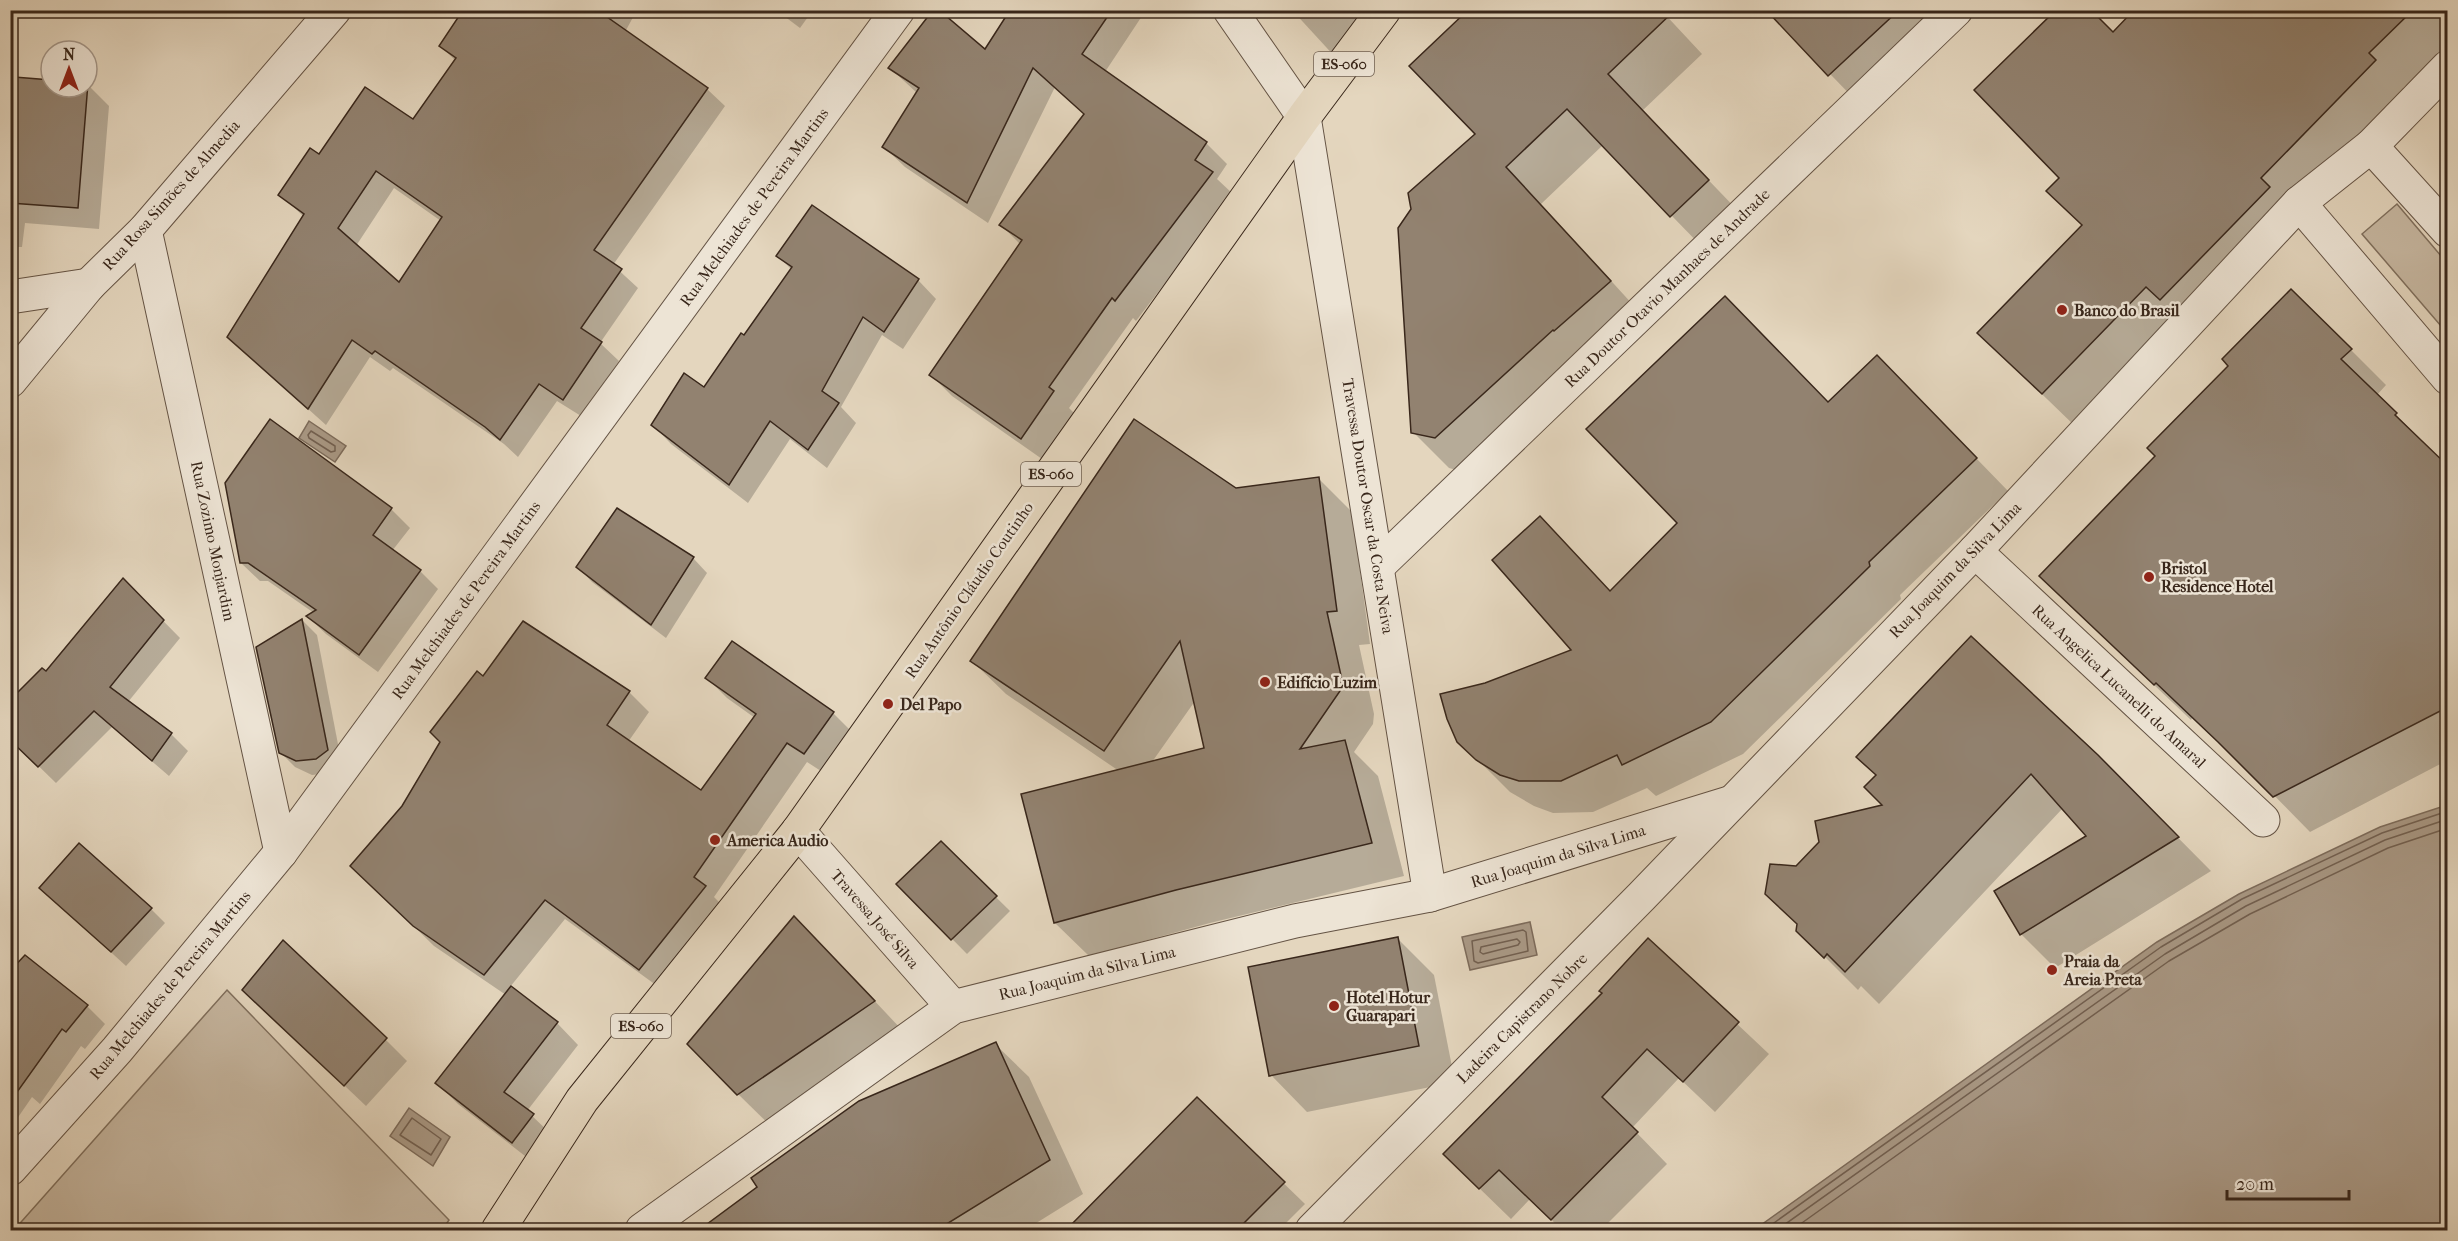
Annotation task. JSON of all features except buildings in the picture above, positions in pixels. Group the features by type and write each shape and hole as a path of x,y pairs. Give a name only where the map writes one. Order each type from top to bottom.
{"main road":[{"name":"ES-060","path":"1304,117 1384,10"},
{"name":"Rua Antônio Cláudio Coutinho","path":"498,1230 582,1100 798,831 1304,117"}],"street":[{"name":"Rua Rosa Simões de Almedia","path":"10,381 89,285 145,230 334,10"},
{"name":"Rua Melchiades de Pereira Martins","path":"10,1169 117,1050 281,852 898,10"},
{"path":"1230,10 1304,117"},
{"name":"Rua Doutor Otavio Manhaes de Andrade","path":"1378,566 1956,10"},
{"name":"Rua Joaquim da Silva Lima","path":"642,1230 953,1007 1284,923 1430,895 1730,803 1975,551 2299,203 2371,146 2448,67"},
{"name":"Travessa Doutor Oscar da Costa Neiva","path":"1304,117 1430,895"},
{"path":"2371,146 2448,231"},
{"path":"2299,203 2447,374"},
{"name":"Rua Zozimo Monjardim","path":"145,230 281,852"},
{"path":"10,297 89,285"},
{"name":"Rua Angelica Lucanelli do Amaral","path":"1975,551 2263,820"},
{"name":"Ladeira Capistrano Nobre","path":"1312,1230 1642,896 1730,803"},
{"name":"Travessa José Silva","path":"798,831 953,1007"}],"shaded area":[{"path":"2397,204 2447,263 2447,333 2362,234"},
{"path":"227,990 449,1220 442,1230 14,1230"}],"water":[{"path":"309,421 346,446 335,462 299,438"},
{"path":"2447,805 2447,1230 1754,1230 2157,942 2239,894 2380,827"},
{"path":"1530,922 1537,955 1470,970 1462,937"},
{"path":"409,1108 450,1137 433,1166 390,1136"}],"place":[{"name":"Banco do Brasil","path":"2062,310"},
{"name":"Bristol Residence Hotel","path":"2149,577"},
{"name":"Edifício Luzim","path":"1265,682"},
{"name":"Del Papo","path":"888,704"},
{"name":"America Audio","path":"715,840"},
{"name":"Praia da Areia Preta","path":"2052,970"},
{"name":"Hotel Hotur Guarapari","path":"1334,1006"}]}
